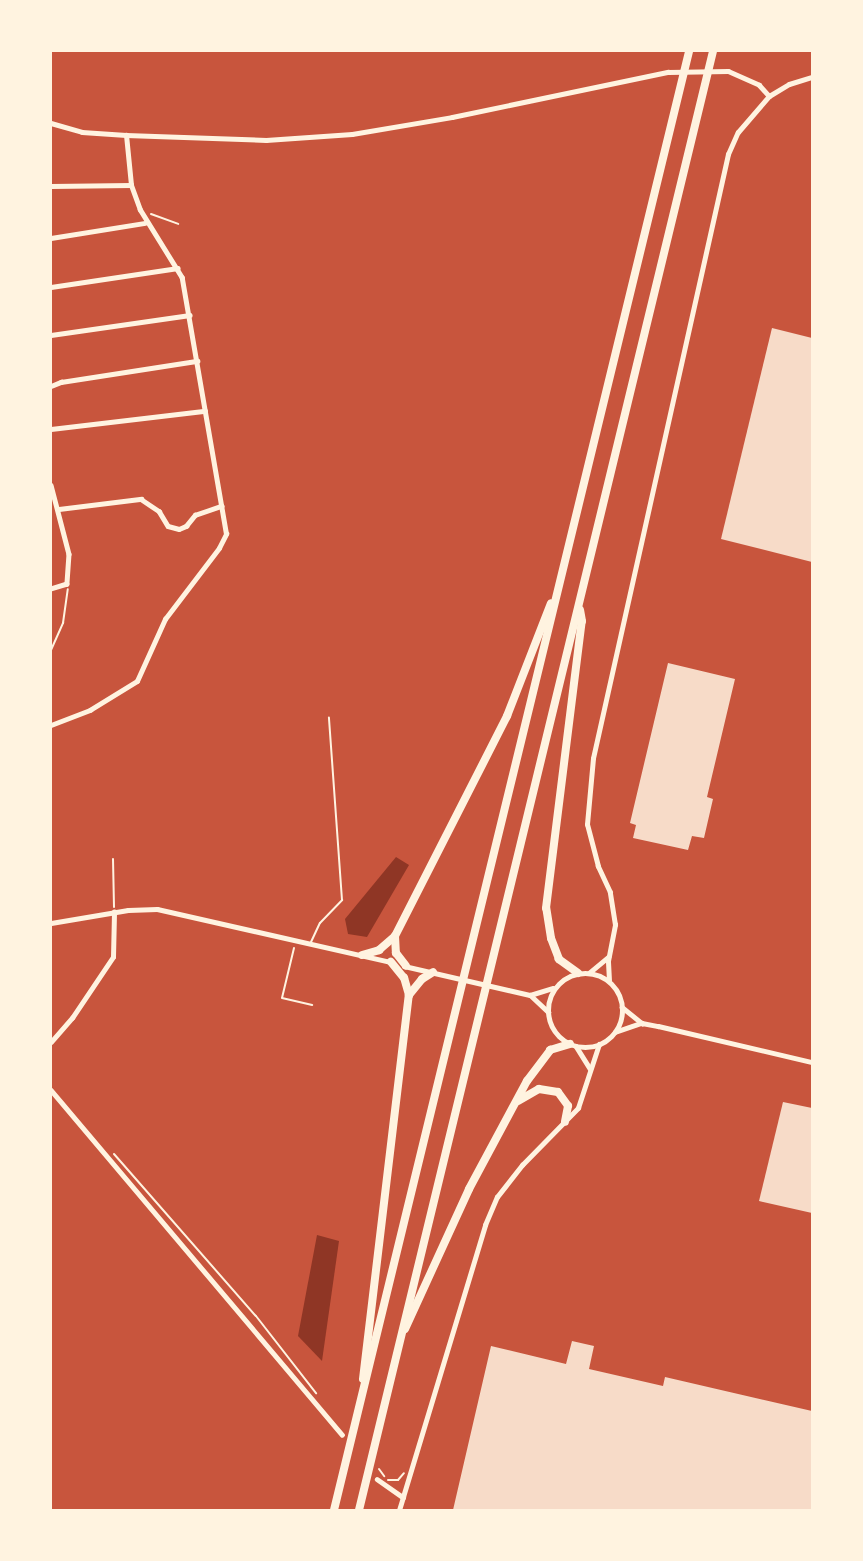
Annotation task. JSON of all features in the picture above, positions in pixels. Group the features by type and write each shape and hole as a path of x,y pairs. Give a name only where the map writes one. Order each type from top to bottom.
{"highway":[{"path":"334,1510 689,51"},
{"path":"359,1510 713,51"},
{"path":"362,955 379,950 395,936 507,716 558,591"},
{"path":"578,973 559,960 551,938 546,908 582,621 579,603"},
{"path":"395,936 396,953 406,966"},
{"path":"363,1393 363,1368 409,995 404,978 391,962"},
{"path":"409,995 422,979 433,972"},
{"path":"401,1335 412,1318 434,1261 468,1189 513,1105 547,1053 556,1046 573,1045"},
{"path":"513,1105 534,1091 554,1090 567,1102 565,1122"}],"street":[{"path":"51,123 82,132 126,135 266,140 352,134 452,117 668,72 728,71 759,85 769,96"},
{"path":"609,981 609,957 615,925 610,892 598,866 587,824 593,758 728,154 751,113 769,96 789,84 812,77"},
{"path":"51,725 90,709 137,681 165,619 219,548 226,534 183,278 145,223 140,211 131,185 126,135"},
{"path":"51,186 131,185"},
{"path":"51,238 145,223"},
{"path":"51,287 177,268"},
{"path":"51,335 190,315"},
{"path":"51,386 61,382 197,361"},
{"path":"51,429 205,411"},
{"path":"51,485 68,544 66,584 51,589"},
{"path":"59,509 141,499 159,511 168,526 179,530 186,526 195,514 221,506"},
{"path":"51,923 140,909 170,911 530,995 548,1012 554,1031 573,1045 591,1069"},
{"path":"51,1042 72,1018 113,957 114,912"},
{"path":"589,973 609,957"},
{"path":"530,995 556,987 578,973 589,973 609,981 621,998 622,1007 615,1032"},
{"path":"548,1012 556,987"},
{"path":"622,1007 642,1023 812,1062"},
{"path":"573,1045 599,1044 615,1032 642,1023"},
{"path":"399,1510 485,1225 497,1197 537,1147 565,1122 581,1103 599,1044"},
{"path":"51,1090 342,1434"},
{"path":"377,1479 403,1497"}],"lane":[{"path":"310,943 320,923 342,900 329,717"}],"path":[{"path":"140,211 178,224"},
{"path":"51,649 64,619 69,591 66,584"},
{"path":"113,859 114,912"},
{"path":"296,940 282,998 312,1005"},
{"path":"107,1154 114,1154 132,1174 256,1316 321,1399"},
{"path":"379,1469 387,1480 398,1480 405,1472 410,1473"}],"shaded area":[{"path":"396,857 409,865 367,937 348,934 345,919"},
{"path":"317,1235 339,1241 322,1361 298,1336"}],"building":[{"path":"772,328 812,338 812,562 721,539"},
{"path":"668,663 735,679 707,797 713,799 704,838 692,836 688,850 633,838 636,825 630,823"},
{"path":"783,1102 812,1108 812,1213 759,1201"},
{"path":"572,1341 594,1346 589,1369 663,1386 665,1377 812,1411 812,1510 453,1510 491,1346 566,1364"}]}
